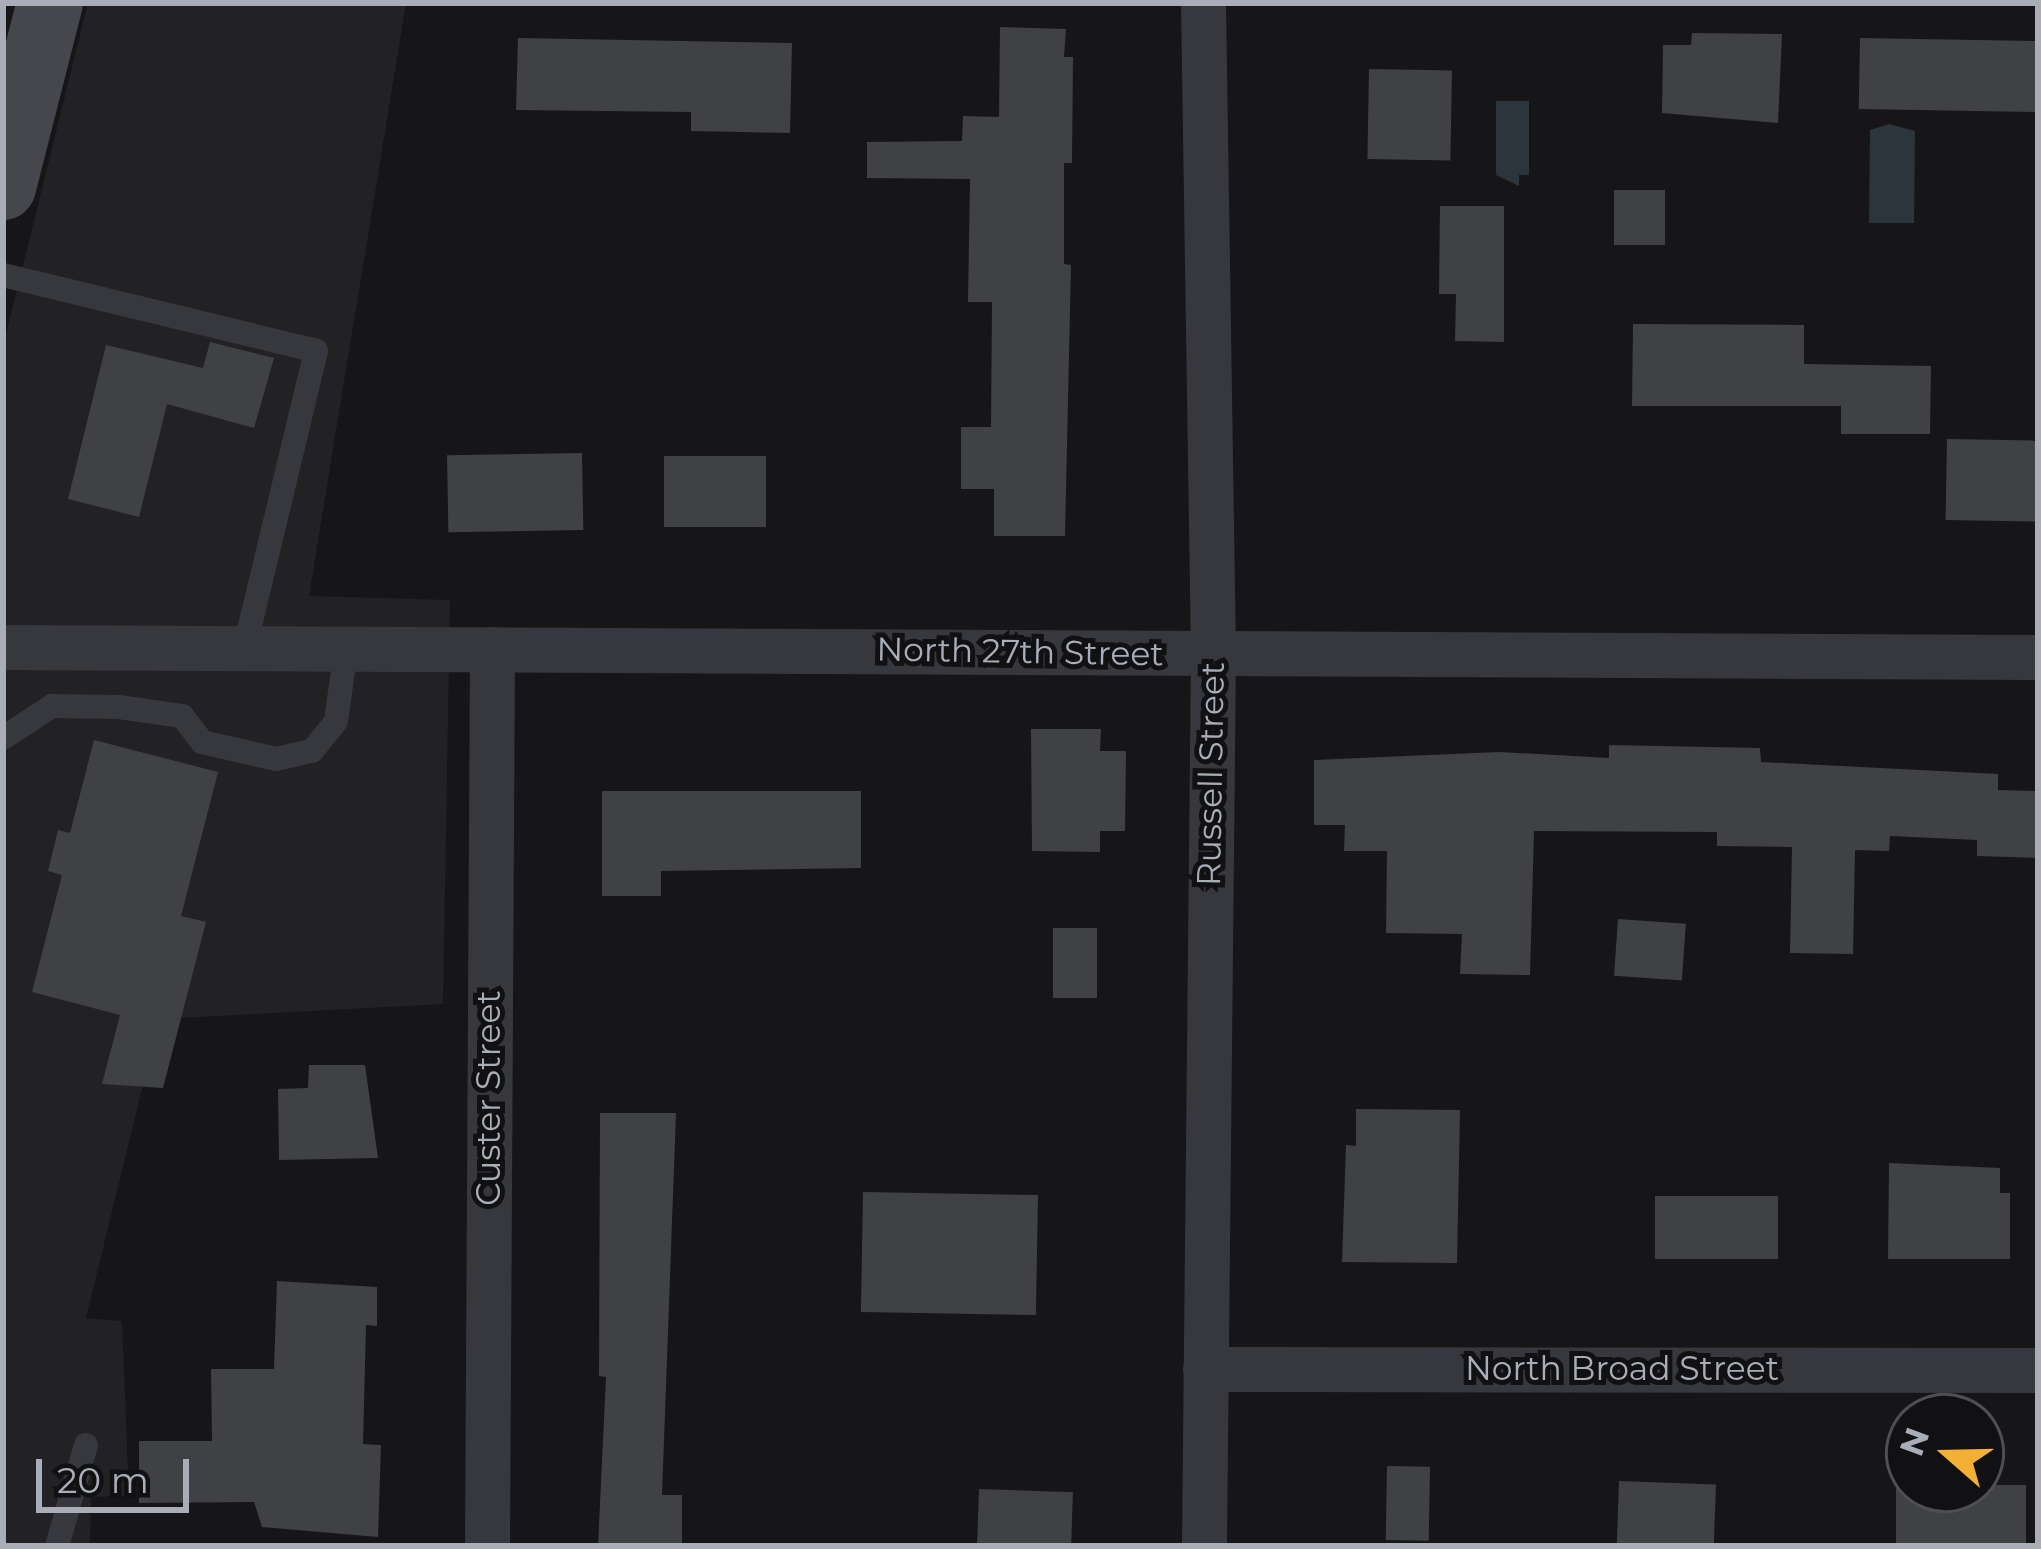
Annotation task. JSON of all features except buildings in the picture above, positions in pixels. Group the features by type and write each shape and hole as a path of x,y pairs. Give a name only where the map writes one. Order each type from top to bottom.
{"main road":[{"path":"3,187 50,3"}],"street":[{"name":"Russell Street","path":"1203,3 1213,653 1204,1546"},
{"name":"North 27th Street","path":"3,647 2038,657"},
{"name":"Custer Street","path":"488,1546 491,649"},
{"name":"North Broad Street","path":"1205,1369 2038,1370"}],"lane":[{"path":"3,275 316,352 244,650"},
{"path":"3,738 52,706 119,707 182,716 202,742 276,760 312,751 336,721 346,650"},
{"path":"57,1546 86,1445"}],"shaded area":[{"path":"88,3 406,3 309,596 450,600 443,1004 159,1019 86,1318 122,1321 129,1496 91,1497 90,1546 3,1546 3,346"},
{"path":"1496,101 1529,101 1529,175 1519,175 1519,186 1496,175"},
{"path":"1889,124 1915,131 1914,223 1869,223 1870,130"}]}
